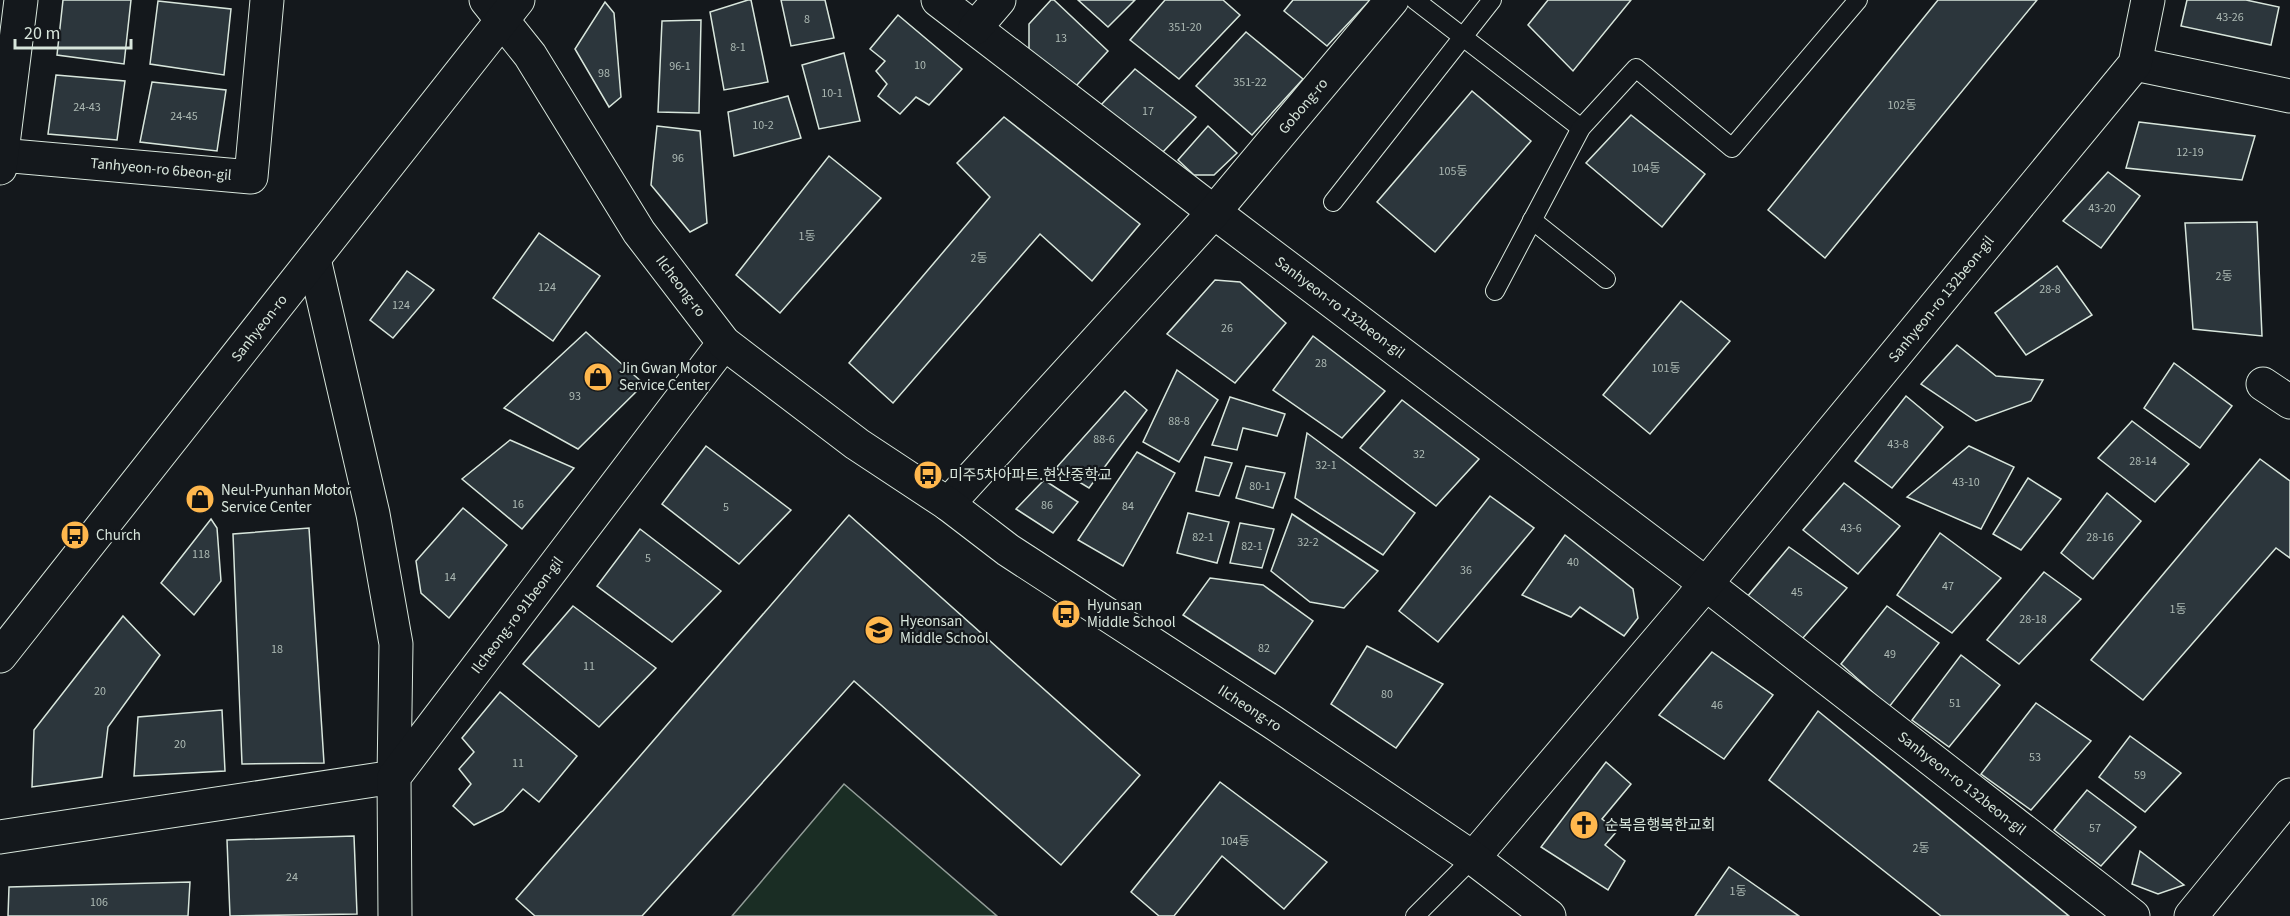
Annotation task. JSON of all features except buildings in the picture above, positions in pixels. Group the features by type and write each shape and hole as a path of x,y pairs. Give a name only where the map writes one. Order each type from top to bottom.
{"street":[{"name":"Tanhyeon-ro 6beon-gil","path":"21,0 1,159 251,177 267,0"},
{"name":"Sanhyeon-ro 132beon-gil","path":"938,0 1706,584 2133,916"},
{"path":"975,28 999,0"},
{"name":"Gobong-ro","path":"1214,212 1392,0"},
{"name":"Sanhyeon-ro 132beon-gil","path":"1706,584 2135,64 2148,0"},
{"name":"Sanhyeon-ro","path":"0,656 314,259 502,7"},
{"name":"Ilcheong-ro","path":"502,7 639,232 724,343 857,444 948,504 1008,550 1271,722 1473,858 1549,916"},
{"path":"2135,64 2290,96"},
{"path":"948,504 1214,212"},
{"path":"314,259 373,514 396,644 395,916"},
{"name":"Ilcheong-ro 91beon-gil","path":"394,777 724,343"},
{"path":"2263,384 2290,402"},
{"path":"1473,858 1706,584"},
{"path":"0,837 394,777"},
{"path":"2191,916 2290,795"}],"lane":[{"path":"1415,0 1581,128"},
{"path":"1333,202 1492,0"},
{"path":"1495,291 1581,128 1636,68 1732,148 1858,0"},
{"path":"1532,220 1606,279"},
{"path":"1415,916 1473,858"}],"green space":[{"path":"844,784 997,916 732,916"}],"place":[{"name":"Jin Gwan Motor Service Center","path":"598,377"},
{"name":"미주5차아파트.현산중학교","path":"928,475"},
{"name":"Neul-Pyunhan Motor Service Center","path":"200,499"},
{"name":"Church","path":"75,535"},
{"name":"Hyunsan Middle School","path":"1066,614"},
{"name":"Hyeonsan Middle School","path":"879,630"},
{"name":"순복음행복한교회","path":"1584,825"}]}
